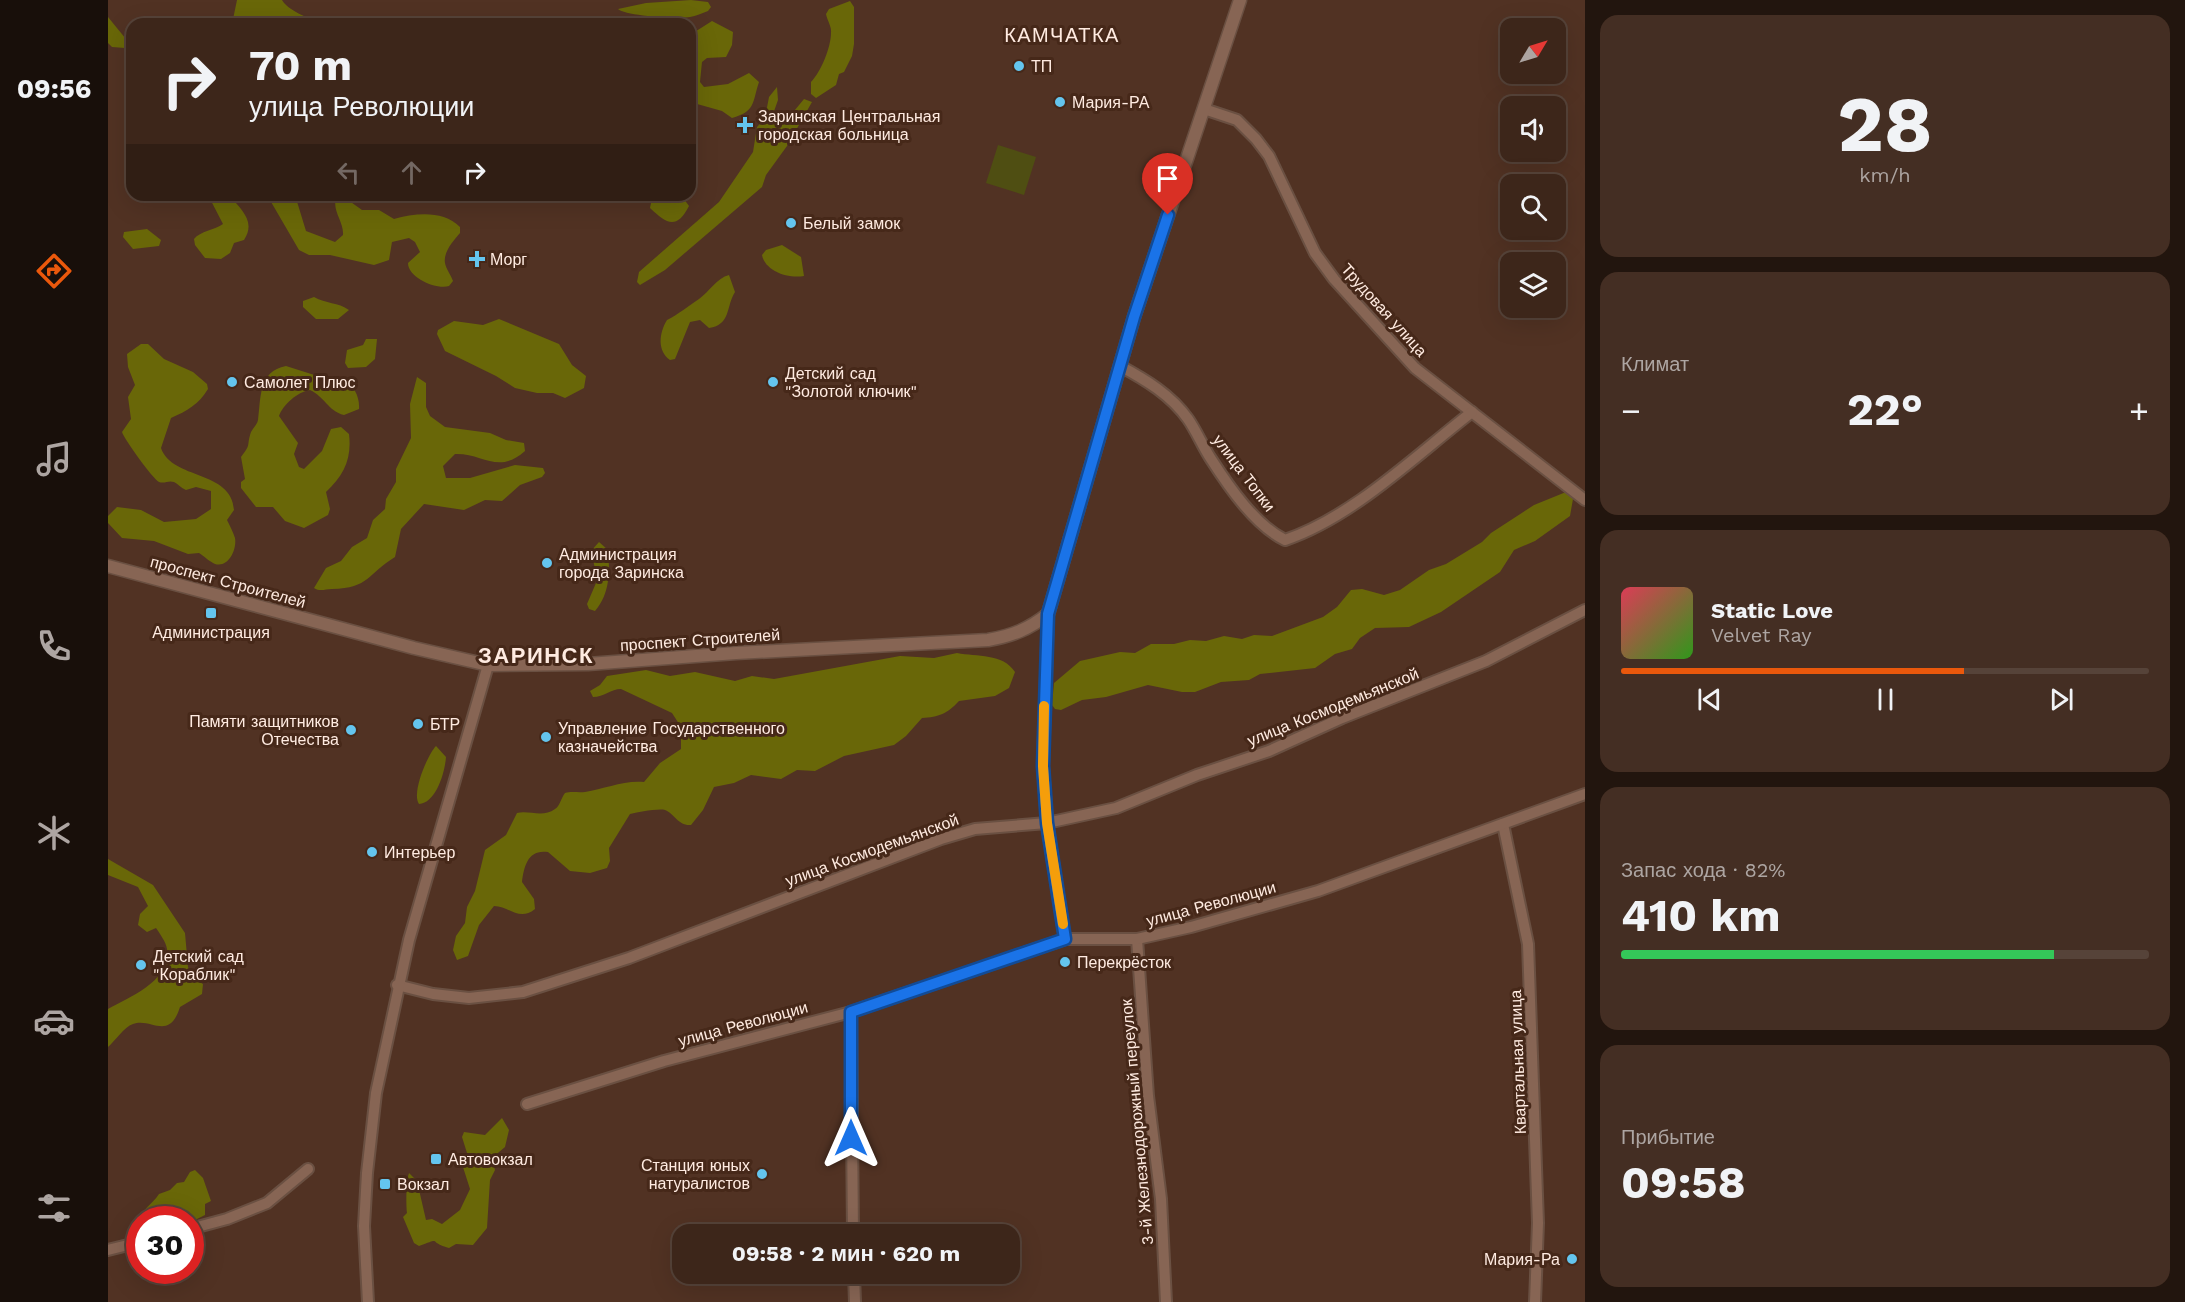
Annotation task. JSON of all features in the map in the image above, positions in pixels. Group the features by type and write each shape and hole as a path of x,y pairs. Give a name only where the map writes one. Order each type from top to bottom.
{"street":[{"path":"1065,939 1047,823 1043,766 1048,614 1120,366 1240,0"},
{"name":"Трудовая улица","path":"1204,109 1237,120 1252,134 1269,156 1315,253 1334,279 1415,368 1585,500"},
{"name":"улица Топки","path":"1120,366 1150,382 1170,399 1188,419 1211,459 1244,503 1272,534 1285,540 1336,518 1472,412"},
{"name":"проспект Строителей","path":"108,566 384,640 488,665 588,664 736,653 988,640 1012,636 1048,614"},
{"name":"улица Космодемьянской","path":"397,985 433,994 469,998 523,992 629,958 941,839 975,829 1047,823 1116,808 1197,775 1269,752 1342,718 1486,661 1585,610"},
{"path":"368,1302 364,1226 376,1093 397,985 488,665"},
{"name":"улица Революции","path":"527,1104 664,1061 851,1012 1065,939 1137,939 1191,927 1318,891 1585,794"},
{"name":"Квартальная улица","path":"1503,824 1526,924 1528,944 1538,1223 1535,1302"},
{"name":"3-й Железнодорожный переулок","path":"1137,939 1148,1090 1161,1199 1167,1302"},
{"path":"851,1012 853,1224"},
{"path":"204,1225 267,1203 308,1168"},
{"path":"108,1250 126,1246"},
{"path":"854,1284 855,1302"}],"shaded area":[{"path":"237,0 282,0 307,18 233,18"},
{"path":"691,0 708,2 711,7 708,11 684,18 641,15 618,9 646,3"},
{"path":"850,1 854,7 852,56 844,72 839,74 836,85 816,98 811,94 811,82 822,66 831,39 831,28 826,14 829,9"},
{"path":"108,17 126,39 126,47 112,47 108,43"},
{"path":"712,21 733,32 732,45 726,57 707,58 702,62 700,82 704,87 728,84 749,73 759,82 752,105 740,115 732,118 722,111 696,104 696,31"},
{"path":"777,87 778,100 772,117 774,123 790,116 804,99 812,102 787,146 766,175 762,187 665,270 640,285 637,282 639,272 719,202 753,152 757,127 765,118 769,97"},
{"path":"998,145 1036,157 1024,195 986,183"},
{"path":"211,201 235,201 248,221 248,233 244,240 234,243 230,253 221,259 205,258 195,245 194,239 223,224"},
{"path":"270,201 297,201 306,231 335,242 343,235 335,201 349,201 362,210 379,210 394,219 420,214 437,215 460,227 460,233 450,246 445,259 453,281 449,286 444,287 424,282 409,268 408,263 420,252 415,242 409,238 392,242 389,260 374,265 330,255 309,255 299,250"},
{"path":"651,201 685,201 689,206 675,222 666,221 650,208"},
{"path":"147,229 161,240 159,246 133,249 123,237 124,232"},
{"path":"782,245 801,257 804,276 778,273 764,261 762,255 766,250"},
{"path":"729,275 735,292 725,319 709,328 700,320 690,322 675,359 670,360 661,347 662,330 667,320 699,299 721,279"},
{"path":"314,297 349,310 338,319 316,319 303,307 303,301"},
{"path":"499,319 559,344 572,365 586,376 584,388 565,398 553,393 537,393 515,388 445,351 437,334 438,330 454,321 483,325"},
{"path":"366,339 377,339 375,359 366,367 348,368 345,363 347,350 363,345"},
{"path":"141,344 148,344 164,359 193,372 207,384 208,389 197,403 171,418 161,448 167,458 177,466 213,481 231,497 234,510 227,520 235,542 231,557 224,563 215,564 199,553 188,554 154,541 122,538 108,523 108,516 117,507 141,510 164,522 196,519 211,509 211,491 196,487 186,490 174,482 159,482 145,467 122,432 131,419 128,397 135,385 128,367 127,354"},
{"path":"286,366 327,379 344,379 356,392 359,405 359,409 344,415 334,410 310,390 300,393 291,400 279,416 298,443 294,454 299,467 304,469 322,451 331,429 341,427 349,434 348,459 338,479 326,492 330,509 328,515 304,528 285,521 273,507 256,507 241,488 241,482 245,479 241,457 248,447 251,432 257,422 263,387 270,374"},
{"path":"417,377 426,383 426,407 430,416 445,427 490,433 506,440 524,443 525,451 507,461 490,461 455,454 443,466 446,478 470,478 515,465 543,468 545,473 542,477 520,485 502,501 485,500 464,510 424,504 401,529 395,557 354,586 316,589 314,588 326,568 341,561 352,547 367,538 373,520 385,509 386,499 396,482 396,469 411,438 410,404"},
{"path":"1566,492 1573,499 1570,516 1535,541 1514,550 1500,572 1441,612 1409,627 1375,628 1360,638 1352,649 1335,654 1315,668 1260,674 1249,680 1221,682 1195,692 1182,692 1148,685 1106,697 1082,700 1061,710 1055,709 1052,705 1054,683 1080,661 1120,652 1135,653 1151,644 1174,644 1190,640 1206,641 1224,636 1242,639 1254,635 1272,636 1323,617 1337,607 1351,590 1362,589 1384,595 1400,590 1429,570 1446,564 1482,542 1491,533 1534,505"},
{"path":"599,542 608,550 609,574 604,597 595,611 589,609 587,604 596,583 591,551"},
{"path":"957,653 989,657 1010,666 1015,672 1009,688 995,696 959,701 942,714 922,718 906,736 894,745 844,756 815,771 797,770 781,779 751,775 734,783 714,787 703,810 691,825 683,824 665,810 630,814 609,848 610,861 607,868 590,873 570,871 548,852 536,853 528,860 522,882 534,899 535,909 529,913 519,914 494,906 479,925 468,956 457,960 453,950 456,936 465,923 467,907 475,891 485,850 506,835 517,813 550,812 558,806 565,793 585,792 629,782 644,782 660,763 681,749 681,727 672,713 621,689 593,697 590,691 600,685 607,676 646,670 670,676 695,672 735,681 752,676 774,679 900,656 934,658"},
{"path":"436,746 446,757 444,771 435,793 419,804 417,791 419,783 425,765"},
{"path":"108,859 153,885 185,933 188,967 194,979 203,984 202,994 180,1007 171,1023 165,1026 146,1023 133,1024 108,1047 108,1009 138,993 156,978 163,970 167,960 167,949 156,928 147,932 138,925 140,914 148,906 138,887 108,875"},
{"path":"502,1118 509,1130 505,1147 492,1158 495,1170 490,1180 487,1228 473,1245 456,1244 449,1248 433,1241 419,1246 414,1243 403,1217 407,1213 409,1173 417,1181 426,1220 432,1219 442,1224 460,1210 470,1189 462,1164 467,1153 462,1137 464,1132 485,1135"},
{"path":"195,1170 203,1178 211,1201 205,1204 205,1215 204,1206 149,1206 159,1194 170,1190 177,1183 184,1182 190,1172"}],"slow traffic":[{"path":"1044,706 1043,766 1047,823 1063,924"}],"place":[{"name":"ТП","path":"1019,66"},
{"name":"Мария-РА","path":"1060,102"},
{"name":"Заринская Центральная городская больница","path":"745,125"},
{"name":"Белый замок","path":"791,223"},
{"name":"Морг","path":"477,259"},
{"name":"Самолет Плюс","path":"232,382"},
{"name":"Детский сад \"Золотой ключик\"","path":"773,382"},
{"name":"Администрация города Заринска","path":"547,563"},
{"name":"Администрация","path":"211,613"},
{"name":"БТР","path":"418,724"},
{"name":"Памяти защитников Отечества","path":"351,730"},
{"name":"Управление Государственного казначейства","path":"546,737"},
{"name":"Интерьер","path":"372,852"},
{"name":"Перекрёсток","path":"1065,962"},
{"name":"Детский сад \"Кораблик\"","path":"141,965"},
{"name":"Автовокзал","path":"436,1159"},
{"name":"Станция юных натуралистов","path":"762,1174"},
{"name":"Вокзал","path":"385,1184"},
{"name":"Мария-Ра","path":"1572,1259"}],"district":[{"name":"КАМЧАТКА","path":"1062,35"},
{"name":"ЗАРИНСК","path":"536,655"}],"route":[{"path":"851,1138 851,1012 1065,939 1047,823 1043,766 1048,614 1134,317 1168,215"}]}
